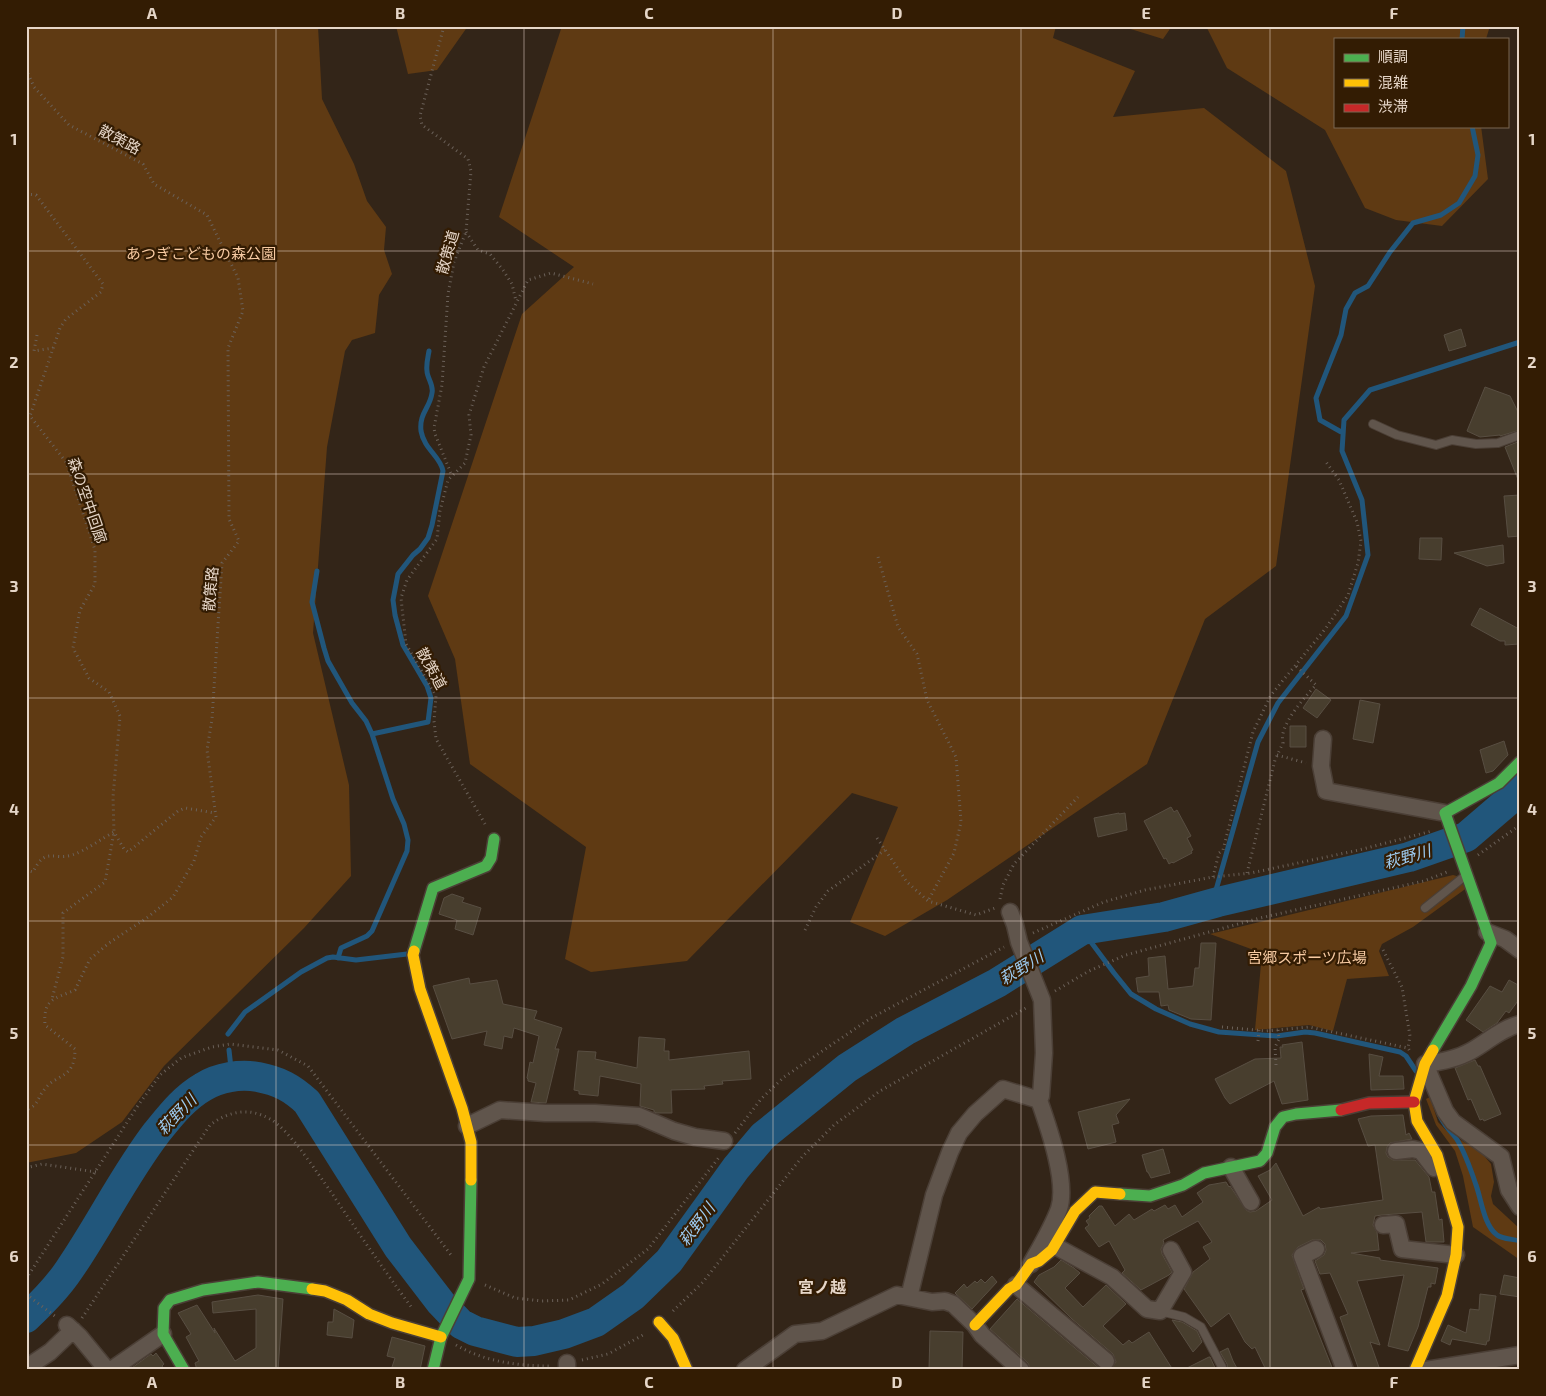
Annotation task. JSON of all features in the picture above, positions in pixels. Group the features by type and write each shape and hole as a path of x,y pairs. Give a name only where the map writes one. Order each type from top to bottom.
{"street":[{"path":"1323,739 1321,766 1326,791 1447,819 1499,784 1520,762"},
{"path":"1415,1370 1447,1296 1456,1255 1458,1227 1437,1155 1417,1121 1414,1102 1424,1069 1471,986 1491,943 1466,868 1447,819"},
{"path":"433,1370 443,1335 469,1279 470,1142 462,1108 420,989 413,955 433,888 486,866 492,858 494,839"},
{"path":"975,1324 1009,1289 1016,1285 1031,1264 1060,1207 1061,1189 1055,1148 1039,1100 1041,1096 1044,1053 1040,996 1019,942 1010,912"},
{"path":"1487,932 1505,939 1520,950"},
{"path":"1424,1069 1469,1052 1517,1021"},
{"path":"1424,1069 1445,1111 1453,1122 1501,1157 1509,1190 1520,1207"},
{"path":"908,1297 934,1196 959,1133 975,1114 1003,1089 1039,1100"},
{"path":"1031,1264 1039,1263 1050,1253 1076,1210 1095,1192 1150,1196 1183,1184 1204,1173 1251,1164 1267,1153 1275,1127 1283,1117 1296,1114 1335,1112 1369,1104 1414,1102"},
{"path":"467,1126 500,1110 545,1113 595,1113 639,1116 674,1131 695,1137 724,1141"},
{"path":"1396,1151 1413,1149 1421,1151 1437,1172 1444,1176"},
{"path":"1231,1168 1251,1202"},
{"path":"1395,1224 1402,1249 1456,1255"},
{"path":"1055,1246 1112,1277 1147,1308 1160,1311 1183,1272 1171,1250"},
{"path":"1303,1256 1345,1370"},
{"path":"184,1370 163,1334 164,1308 170,1300 203,1290 258,1282 326,1291 347,1300 376,1317 443,1335"},
{"path":"1016,1285 1106,1361"},
{"path":"745,1370 795,1334 822,1331 897,1295 932,1302 945,1301 954,1304 975,1324 982,1335 1021,1370"},
{"path":"659,1322 670,1330 687,1370"},
{"path":"26,1368 50,1352 70,1327 97,1358 104,1370"},
{"path":"111,1370 163,1334"},
{"path":"1426,1370 1470,1367 1477,1361 1520,1355"}],"lane":[{"path":"1373,424 1397,435 1436,445 1452,440 1476,444 1498,443 1520,435"},
{"path":"1425,908 1466,868"},
{"path":"1160,1311 1184,1317 1201,1327 1222,1370"}],"path":[{"name":"散策道","path":"444,26 420,116 422,125 468,159 471,171 466,232 454,262 448,294 442,385 434,428 434,434 452,476"},
{"name":"散策路","path":"26,69 34,87 69,125 143,164 154,184 207,215 238,278 243,311 228,348 228,520 239,541 222,563 212,719 207,750 216,813"},
{"name":"森の空中回廊","path":"26,194 36,195 103,284 102,292 66,319 60,328 30,416 66,462 95,550 95,584 80,610 73,648 89,678 109,692 120,716 113,797 114,832 105,882 63,913 64,957 52,999"},
{"path":"466,232 478,250 490,254 503,270 512,284 516,302"},
{"name":"散策道","path":"494,839 436,739 434,721 436,696 406,644 401,598 407,580 437,539 448,480 464,462 470,435 469,415 484,367 528,280 552,273 593,284"},
{"path":"37,335 34,351 53,348"},
{"path":"1326,462 1339,480 1357,522 1361,540 1358,563 1348,594 1326,628 1272,695 1253,732 1223,850 1219,853 1214,877 1247,873 1359,850 1434,830 1447,819"},
{"path":"878,557 898,627 917,654 927,700 956,757 961,822 954,853 928,901"},
{"path":"1247,873 1277,755 1284,743 1282,738 1299,704 1316,684 1296,667"},
{"path":"1277,755 1321,766"},
{"path":"877,838 908,882 928,901 976,915 999,907 1003,885 1014,864 1078,797"},
{"path":"26,870 33,872 38,863 47,856 71,855 114,832 124,849 128,852 178,811 185,808 216,813 216,817 200,837 194,860 173,897 90,959 76,990 52,999 44,1012 45,1025 75,1049 75,1059 67,1073 44,1089 35,1107 26,1110"},
{"path":"443,1335 464,1350 491,1360 521,1366 567,1366 608,1354 642,1336 676,1309 702,1282 802,1157 834,1125 880,1091 1040,996 1110,960 1260,918 1424,881 1466,868 1520,825"},
{"path":"805,930 816,907 828,892 885,850"},
{"path":"1383,950 1402,987 1410,1036 1408,1048 1424,1069"},
{"path":"1222,1027 1259,1031 1309,1027 1408,1048"},
{"path":"1276,1065 1275,1047 1279,1039 1278,1030"},
{"path":"1258,1041 1259,1031"},
{"path":"26,1294 70,1327 89,1310 129,1246 210,1125 219,1118 233,1112 250,1111 270,1119 282,1128 312,1165 415,1313"},
{"path":"26,1168 42,1164 96,1172"}],"green space":[{"name":"あつぎこどもの森公園","path":"26,26 318,26 322,99 354,164 367,201 386,227 384,250 392,274 379,295 375,333 352,340 345,351 327,447 313,633 349,785 351,876 304,928 164,1066 122,1122 76,1153 26,1163"},
{"path":"396,26 468,26 437,70 408,74"},
{"path":"562,26 1056,26 1053,38 1135,71 1113,117 1204,108 1286,171 1315,286 1276,566 1205,619 1147,764 947,900 885,936 850,922 898,807 852,793 687,961 591,972 565,959 586,847 470,764 455,659 428,596 522,314 574,267 499,217"},
{"path":"1121,26 1172,26 1163,39"},
{"path":"1206,26 1490,26 1486,38 1334,38 1334,128 1481,128 1488,179 1442,226 1396,220 1365,208 1325,130 1227,68"},
{"name":"宮郷スポーツ広場","path":"1453,875 1464,878 1468,887 1413,927 1382,944 1379,951 1389,976 1347,979 1333,1031 1309,1025 1255,1030 1262,953 1210,934"},
{"path":"1430,1097 1438,1122 1449,1133 1481,1152 1491,1164 1494,1182 1491,1196 1493,1204 1520,1229 1520,1260 1473,1227 1463,1176 1455,1151 1436,1125 1426,1099"}],"building":[{"path":"1461,329 1466,346 1449,351 1444,335"},
{"path":"1485,387 1510,396 1520,416 1520,430 1500,436 1480,437 1467,431"},
{"path":"1520,441 1520,482 1519,482 1505,447"},
{"path":"1520,495 1520,536 1508,537 1504,496"},
{"path":"1420,538 1442,538 1441,560 1419,559"},
{"path":"1503,545 1504,563 1487,566 1454,553"},
{"path":"1480,608 1519,629 1519,644 1505,645 1505,641 1500,641 1471,625"},
{"path":"1316,689 1331,700 1317,718 1303,708"},
{"path":"1360,700 1380,704 1373,743 1353,739"},
{"path":"1290,726 1306,726 1306,747 1290,747"},
{"path":"1504,741 1508,755 1493,771 1486,773 1480,750"},
{"path":"1171,807 1174,812 1177,810 1191,836 1187,838 1193,850 1191,851 1192,853 1169,864 1166,858 1164,859 1144,821"},
{"path":"1125,813 1127,830 1098,837 1094,818"},
{"path":"452,894 464,898 462,902 481,908 473,935 455,929 457,920 439,914 444,898"},
{"path":"1201,943 1216,943 1211,1020 1191,1019 1169,1010 1168,1005 1161,1006 1159,992 1138,992 1136,978 1149,976 1148,958 1165,956 1168,989 1193,986 1195,968 1199,968"},
{"path":"469,978 470,984 497,980 503,1004 537,1011 534,1019 562,1028 555,1049 559,1049 546,1103 531,1102 536,1083 528,1081 527,1078 530,1062 533,1063 539,1036 514,1028 512,1038 504,1036 502,1049 484,1045 487,1031 452,1039 433,986"},
{"path":"1509,980 1520,986 1520,998 1509,1013 1506,1011 1497,1023 1483,1032 1466,1020 1490,986 1502,992"},
{"path":"639,1037 665,1039 664,1051 669,1051 669,1060 749,1051 751,1079 722,1081 723,1084 704,1086 705,1089 671,1090 672,1113 657,1113 654,1110 640,1106 641,1084 600,1076 598,1096 579,1094 579,1091 574,1090 578,1051 596,1052 595,1059 637,1068"},
{"path":"1302,1042 1308,1100 1282,1104 1274,1081 1230,1104 1225,1098 1215,1079 1255,1059 1281,1058 1280,1047 1283,1047 1282,1045"},
{"path":"1369,1054 1383,1057 1379,1076 1403,1076 1404,1089 1371,1090"},
{"path":"1475,1060 1478,1066 1480,1066 1501,1114 1484,1121 1483,1119 1480,1120 1471,1099 1468,1100 1455,1068"},
{"path":"1130,1099 1116,1115 1119,1123 1112,1125 1116,1142 1088,1149 1078,1112"},
{"path":"1403,1115 1406,1135 1409,1133 1412,1139 1390,1143 1386,1153 1393,1160 1415,1160 1429,1177 1432,1192 1435,1192 1439,1220 1442,1219 1444,1242 1426,1242 1422,1212 1382,1215 1375,1216 1373,1225 1377,1232 1379,1250 1351,1253 1380,1258 1380,1260 1438,1268 1435,1284 1431,1283 1431,1287 1428,1287 1418,1327 1408,1351 1388,1346 1404,1275 1357,1281 1380,1345 1370,1342 1380,1370 1359,1370 1340,1317 1348,1314 1330,1273 1320,1274 1315,1261 1324,1255 1326,1250 1325,1244 1321,1240 1312,1240 1298,1247 1292,1255 1304,1289 1301,1290 1333,1370 1266,1370 1255,1347 1252,1349 1245,1342 1229,1313 1211,1327 1184,1289 1193,1272 1210,1259 1203,1247 1212,1242 1198,1221 1163,1240 1162,1254 1172,1272 1141,1290 1122,1273 1125,1270 1109,1241 1099,1247 1085,1228 1089,1225 1086,1221 1090,1218 1089,1216 1099,1206 1102,1206 1115,1226 1129,1214 1134,1220 1152,1209 1154,1211 1165,1205 1168,1209 1175,1205 1182,1217 1203,1202 1197,1193 1209,1185 1226,1182 1246,1210 1250,1212 1256,1211 1272,1200 1258,1176 1270,1170 1276,1163 1303,1216 1319,1207 1320,1209 1383,1200 1375,1145 1368,1146 1358,1119 1371,1116"},
{"path":"1163,1149 1170,1173 1151,1178 1147,1172 1142,1155"},
{"path":"1061,1260 1080,1273 1065,1288 1083,1307 1106,1285 1126,1304 1103,1326 1123,1345 1129,1340 1132,1343 1149,1332 1173,1370 1110,1370 1116,1362 1113,1354 1072,1319 1034,1282 1039,1275 1054,1267"},
{"path":"1504,1275 1520,1278 1520,1297 1500,1294"},
{"path":"992,1276 997,1282 972,1309 955,1293 964,1284 967,1288 975,1281 977,1283 981,1279 985,1283"},
{"path":"1480,1294 1496,1296 1489,1341 1487,1341 1486,1345 1452,1339 1450,1345 1441,1341 1448,1325 1466,1333 1470,1309 1479,1310"},
{"path":"258,1295 283,1299 278,1370 197,1370 195,1363 199,1361 186,1337 191,1334 178,1313 197,1305 235,1361 256,1348 256,1309 213,1313 212,1302"},
{"path":"1017,1299 1102,1370 1031,1370 1028,1363 990,1329"},
{"path":"334,1309 354,1320 352,1338 327,1335 328,1322 333,1322"},
{"path":"1172,1320 1182,1322 1197,1331 1202,1342 1193,1352"},
{"path":"930,1331 963,1332 962,1370 929,1370"},
{"path":"392,1337 425,1346 420,1370 391,1370 395,1358 387,1356"},
{"path":"1228,1348 1238,1370 1228,1370 1227,1364 1220,1352"},
{"path":"156,1353 164,1364 162,1366 165,1370 129,1370 151,1354 153,1356"},
{"path":"1209,1357 1216,1370 1183,1370"}],"waterway":[{"path":"1462,38 1463,26"},
{"path":"1343,433 1320,420 1316,398 1341,335 1346,309 1355,293 1368,286 1390,252 1413,223 1441,215 1459,203 1475,176 1478,155 1472,128"},
{"path":"1218,902 1216,890 1258,742 1278,703 1346,616 1368,555 1362,500 1342,451 1344,420 1370,390 1520,342"},
{"path":"372,734 428,722 431,698 427,686 403,645 393,600 398,574 428,538 443,471 439,461 425,443 421,431 423,415 431,398 432,390 427,374 429,351"},
{"path":"317,571 312,602 328,661 352,703 366,721 372,734 408,840 407,851 372,931 367,936 341,948 338,958"},
{"name":"萩野川","path":"26,1318 49,1296 64,1277 145,1148 173,1113 196,1091 209,1084 230,1077 244,1076 258,1077 279,1083 307,1102 398,1247 441,1303 461,1324 475,1331 517,1342 534,1341 564,1334 596,1322 633,1296 669,1261 736,1168 763,1136 847,1068 905,1031 997,983 1082,930 1164,917 1218,902 1409,857 1466,837 1520,789"},
{"path":"1082,930 1131,994 1156,1009 1190,1024 1219,1032 1277,1036 1305,1032 1315,1033 1400,1052 1406,1056 1416,1071"},
{"path":"228,1034 245,1012 301,972 327,958 356,960 407,954"},
{"path":"229,1050 232,1077"},
{"path":"1440,1116 1456,1138 1465,1155 1489,1225 1499,1236 1520,1241"}],"traffic: fast":[{"path":"1433,1050 1471,986 1491,943 1445,813 1499,783 1520,762"},
{"path":"414,951 433,888 486,866 491,858 494,839"},
{"path":"1120,1194 1150,1196 1183,1185 1204,1173 1260,1161 1267,1153 1275,1127 1283,1117 1341,1110"},
{"path":"433,1370 441,1337 469,1279 471,1180"},
{"path":"184,1370 163,1334 164,1308 170,1300 203,1290 258,1282 312,1289"}],"traffic: slow":[{"path":"414,951 413,955 420,989 462,1108 471,1142 471,1180"},
{"path":"1415,1370 1447,1296 1456,1255 1458,1227 1437,1155 1417,1121 1414,1102 1425,1064 1433,1050"},
{"path":"975,1325 1009,1289 1016,1285 1031,1264 1039,1261 1052,1250 1075,1211 1095,1192 1120,1194"},
{"path":"312,1289 325,1291 347,1300 369,1314 392,1323 441,1337"},
{"path":"659,1322 673,1338 687,1370"}],"traffic: jam":[{"path":"1341,1110 1369,1103 1414,1102"}],"district":[{"name":"宮ノ越","path":"822,1286"}]}
